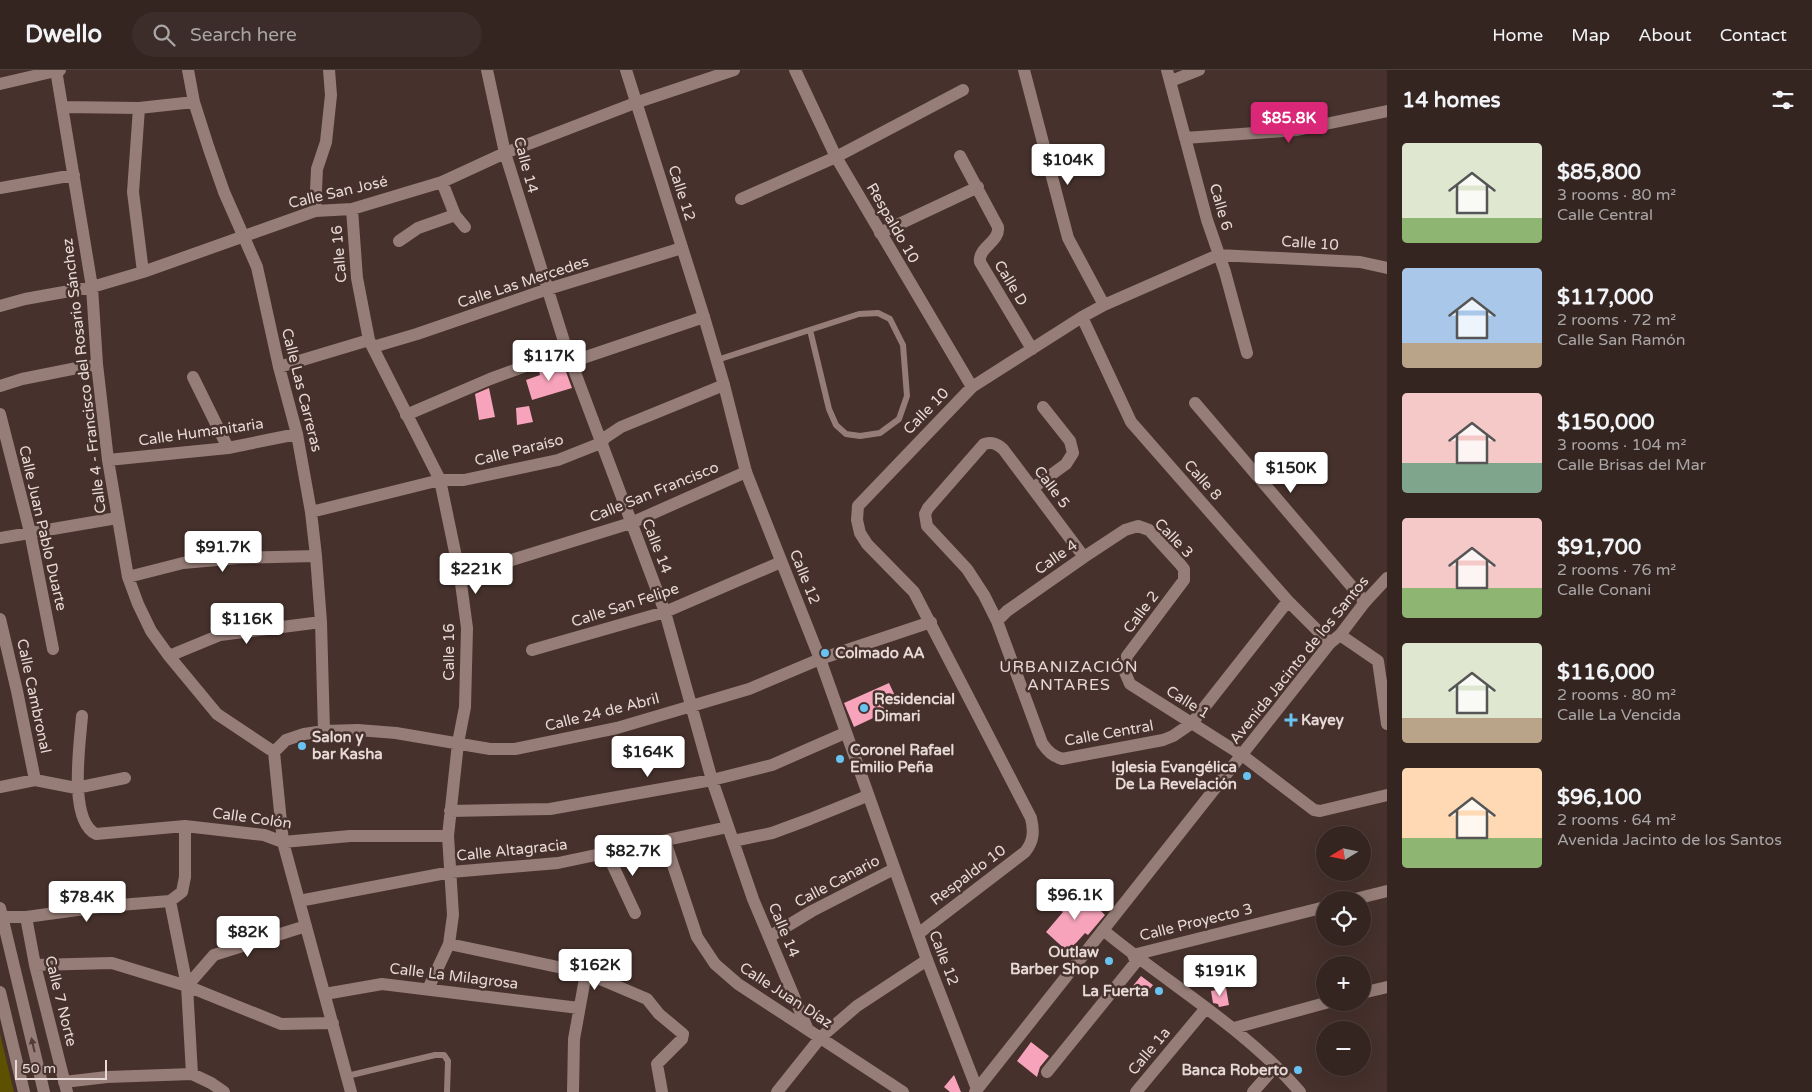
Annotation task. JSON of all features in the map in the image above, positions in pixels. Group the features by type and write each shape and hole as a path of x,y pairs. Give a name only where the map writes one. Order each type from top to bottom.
{"street":[{"path":"0,84 58,70"},
{"name":"Calle 4 - Francisco del Rosario Sánchez","path":"58,70 92,287 108,460 128,578 151,630 169,656 217,714 274,752"},
{"name":"Calle Las Carreras","path":"188,70 194,102 221,184 242,238 256,267 279,367 297,434 311,512 316,556 322,622 324,731"},
{"name":"Calle 16","path":"315,211 318,169 326,142 331,95 330,70"},
{"name":"Calle 14","path":"487,70 505,153 569,357 665,612 690,706 732,841 753,900 808,1030"},
{"name":"Calle 12","path":"626,70 717,360 746,472 820,659 867,796 976,1091"},
{"name":"Calle San José","path":"0,306 25,299 92,287 143,272 315,211 352,209 442,182 505,153 635,103 734,70"},
{"name":"Respaldo 10","path":"795,70 836,157 972,387"},
{"path":"1024,70 1066,231 1104,305"},
{"path":"1169,75 1199,70"},
{"name":"Calle 6","path":"1169,75 1218,255 1225,272 1248,353"},
{"path":"741,199 836,157 963,90"},
{"path":"63,107 138,108 194,102"},
{"path":"138,108 133,192 143,272"},
{"path":"1185,138 1297,130 1387,110"},
{"name":"Calle D","path":"960,156 978,187 999,231 981,253 979,257 980,262 1032,349"},
{"path":"0,188 74,175"},
{"path":"442,182 455,215 465,227"},
{"path":"880,233 978,187"},
{"name":"Calle 16","path":"352,209 357,278 371,343 440,480 460,576 467,628 464,707 458,743 448,836 453,915 449,944 428,989"},
{"path":"399,241 418,228 455,215"},
{"name":"Calle Las Mercedes","path":"279,367 371,343 417,334 548,289 682,248"},
{"name":"Calle 10","path":"1033,838 1034,828 1031,818 914,592 867,544 860,533 856,520 858,506 972,387 1104,305 1218,255 1360,262 1387,268"},
{"path":"406,415 490,379 704,317"},
{"name":"Calle 8","path":"1082,317 1131,422 1288,600 1335,639 1378,661 1387,724"},
{"path":"0,386 98,364"},
{"path":"193,377 228,448"},
{"name":"Calle Paraíso","path":"311,512 440,480 464,480 558,460 601,444 606,437 621,427 724,385"},
{"path":"1196,403 1365,602"},
{"path":"1033,488 1066,464 1072,454 1070,441 1043,407"},
{"name":"Calle Juan Pablo Duarte","path":"0,414 30,532 53,650"},
{"name":"Calle Humanitaria","path":"108,460 228,448 297,434"},
{"name":"Calle 5","path":"925,521 925,514 928,508 979,449 984,444 990,442 997,443 1003,448 1084,556"},
{"name":"Calle San Francisco","path":"460,576 630,523 746,472"},
{"path":"0,538 117,518"},
{"name":"Calle Central","path":"925,521 931,532 967,569 984,595 997,621 1042,743 1054,757 1062,759 1162,740 1179,733 1192,723 1288,600"},
{"name":"Calle 4","path":"997,621 1007,611 1084,556 1125,530 1138,526"},
{"name":"Calle 3","path":"1138,526 1149,530 1180,564 1185,574"},
{"path":"128,578 183,563 239,558 316,556"},
{"name":"Calle San Felipe","path":"532,650 665,612 781,562"},
{"name":"Calle 2","path":"1124,670 1127,656 1182,584 1185,574"},
{"name":"Avenida Jacinto de los Santos","path":"976,1091 1242,755 1365,602 1387,578"},
{"name":"Calle Cambronal","path":"0,619 35,780"},
{"path":"169,656 220,635 322,622"},
{"name":"Calle 24 de Abril","path":"274,752 286,740 324,731 358,730 396,733 490,749 515,749 616,728 749,689 820,659 931,622"},
{"name":"Calle 1","path":"1124,670 1130,684 1242,755 1314,810 1320,811 1387,794"},
{"path":"76,788 82,716"},
{"path":"450,811 550,809 712,780 772,765 845,733"},
{"path":"274,752 283,842 326,994 351,1092"},
{"path":"0,787 35,780 76,788 125,778"},
{"name":"Calle Colón","path":"76,788 85,825 96,834 185,826 264,835 283,842 350,836 448,836"},
{"path":"732,841 772,833 810,820 867,796"},
{"path":"44,1092 1,913 26,917 107,906 170,901 182,892 185,877 185,826"},
{"name":"Calle Altagracia","path":"299,900 451,872 558,863 728,827"},
{"name":"Respaldo 10","path":"918,934 1026,852 1033,838"},
{"name":"Calle Juan Díaz","path":"665,841 697,937 715,964 738,984 903,1092"},
{"path":"607,853 635,913"},
{"name":"Calle Canario","path":"769,936 812,911 894,869"},
{"path":"1371,895 1387,891"},
{"path":"170,901 187,986 192,1074"},
{"name":"Calle Proyecto 3","path":"1047,1072 1136,962 1133,955 1316,909"},
{"name":"Calle 7 Norte","path":"26,917 35,965 65,1087"},
{"path":"187,986 214,955 306,926"},
{"path":"1103,930 1133,955 1234,1028 1300,1092"},
{"path":"449,944 586,972 647,999 659,1014 683,1034 682,1038 657,1064 662,1092"},
{"path":"777,1092 820,1037 858,1006 927,960"},
{"path":"35,965 112,963 187,986 281,1024 333,1023"},
{"path":"573,1092 574,1039 586,972"},
{"name":"Calle La Milagrosa","path":"326,994 382,984 579,1008"},
{"path":"1371,991 1387,987"},
{"path":"0,992 24,1092"},
{"path":"1234,1028 1316,1006"},
{"name":"Calle 1a","path":"1136,1092 1206,1008"},
{"path":"1253,1092 1275,1066"},
{"path":"65,1087 107,1077 192,1074 224,1092"}],"lane":[{"path":"717,360 859,314 878,313 890,319 903,345 907,396 900,419 880,433 860,436 846,434 836,426 829,409 810,330"},
{"path":"347,1076 435,1055 444,1055 448,1060 447,1092"}],"shaded area":[{"path":"0,1033 1,1038 14,1092 0,1092"}],"building":[{"path":"562,361 572,388 532,400 526,380 540,375 539,370"},
{"path":"489,388 495,417 479,420 475,394"},
{"path":"529,406 533,422 517,425 516,408"},
{"name":"Residencial Dimari","path":"889,683 896,698 882,705 886,712 854,727 844,703"},
{"path":"1079,890 1105,915 1088,935 1085,933 1068,952 1046,932 1063,912 1060,910"},
{"path":"1141,976 1153,985 1144,996 1132,987"},
{"path":"1226,988 1229,1005 1219,1007 1218,1004 1213,1003 1211,991"},
{"path":"1031,1042 1049,1056 1040,1067 1037,1077 1017,1061"},
{"path":"954,1075 961,1092 950,1092 944,1087"}],"place":[{"name":"Colmado AA","path":"825,653"},
{"name":"Residencial Dimari","path":"864,708"},
{"name":"Kayey","path":"1291,720"},
{"name":"Salon y bar Kasha","path":"302,746"},
{"name":"Coronel Rafael Emilio Peña","path":"840,759"},
{"name":"Iglesia Evangélica De La Revelación","path":"1247,776"},
{"name":"Outlaw Barber Shop","path":"1109,961"},
{"name":"La Fuerta","path":"1159,991"},
{"name":"Banca Roberto","path":"1298,1070"}],"district":[{"name":"URBANIZACIÓN ANTARES","path":"1069,676"}]}
